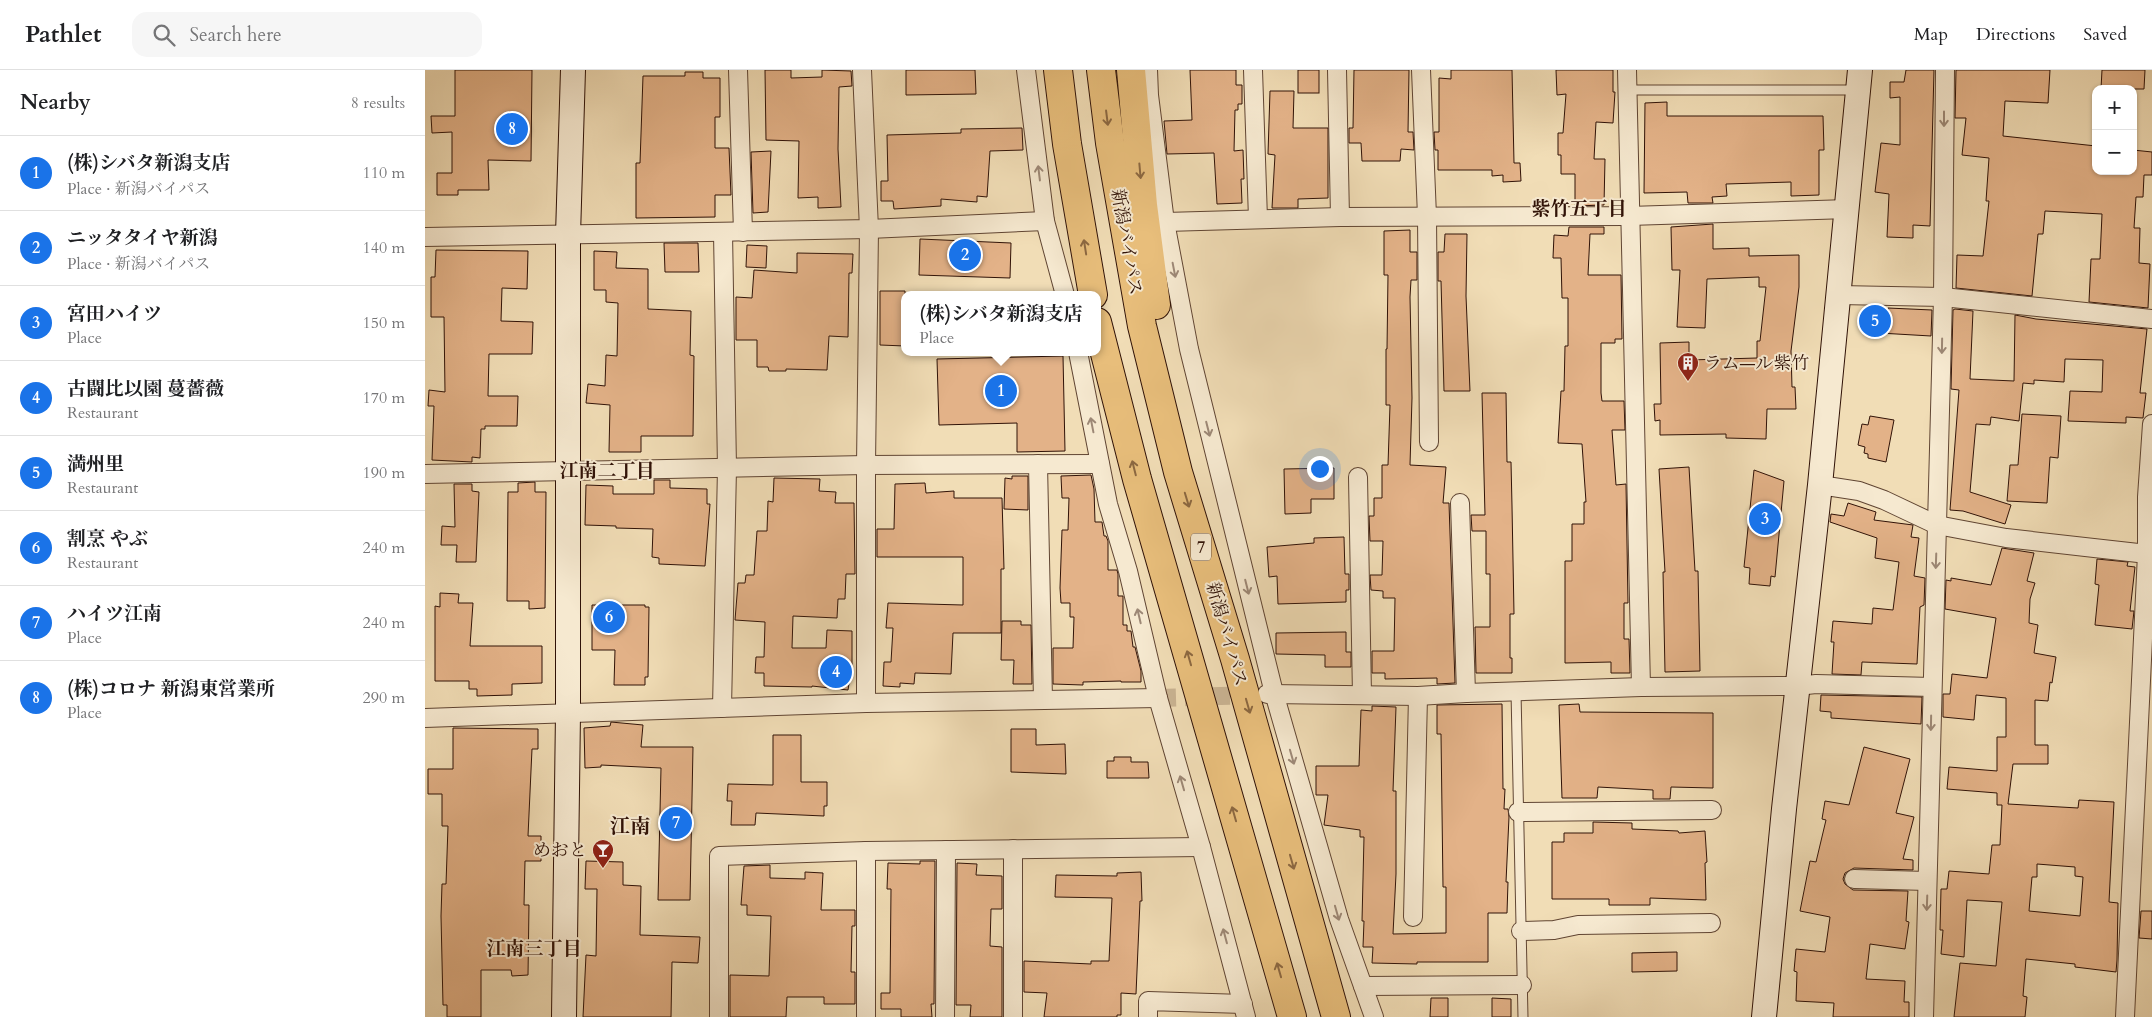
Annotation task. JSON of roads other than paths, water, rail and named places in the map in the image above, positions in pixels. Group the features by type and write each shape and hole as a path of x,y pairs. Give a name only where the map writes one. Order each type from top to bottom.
{"highway":[{"path":"1057,70 1067,144 1092,291"},
{"name":"新潟バイパス","path":"1101,70 1110,143 1142,326 1178,472 1235,659 1336,1017"},
{"name":"7","path":"1131,70 1143,205 1178,472"},
{"path":"1101,338 1137,479 1292,1017"}],"street":[{"path":"564,1017 568,713 567,472 569,236 573,70"},
{"path":"738,70 743,232"},
{"path":"862,70 869,229 866,465 866,703"},
{"path":"1026,70 1045,221 1064,291"},
{"path":"1148,70 1149,95 1165,222 1189,349 1270,694 1339,920 1374,1017"},
{"path":"1253,70 1258,219"},
{"path":"1337,70 1340,217"},
{"path":"1421,70 1427,216 1429,442"},
{"path":"1627,70 1641,687"},
{"path":"1924,1017 1943,297 1945,70"},
{"path":"1764,1017 1848,209 1859,80"},
{"path":"1165,222 1340,217 1629,216 1848,209"},
{"path":"425,237 569,236 869,229 1045,221"},
{"path":"721,708 727,468 723,232"},
{"path":"1839,295 1943,297 2152,320"},
{"path":"1079,356 1108,504 1128,571 1158,698 1201,847 1244,1011 1148,1001 1148,1017"},
{"path":"2125,1017 2145,789 2142,631 2152,424"},
{"path":"1038,464 1043,700"},
{"path":"425,474 866,465 1100,464"},
{"path":"1358,477 1362,695"},
{"path":"1820,485 1859,491 1884,500 1937,526 2006,538 2147,554"},
{"path":"1460,503 1467,693"},
{"path":"1270,694 1418,696 1641,687 1797,686 1816,684 1932,687"},
{"path":"1413,916 1418,696"},
{"path":"425,718 866,703 1158,698"},
{"path":"1518,812 1712,810"},
{"path":"719,1017 719,856 866,851 1201,847"},
{"path":"1013,849 1013,1017"},
{"path":"945,1017 947,850"},
{"path":"866,851 866,1017"},
{"path":"1854,879 1927,881"},
{"path":"1521,931 1554,930 1577,925 1711,923"},
{"path":"1363,986 1522,985"}],"lane":[{"path":"1627,90 1859,80"},
{"path":"1516,692 1523,1017"}],"tunnel":[{"path":"1158,698 1254,695"}],"place":[{"name":"(株)コロナ 新潟東営業所","path":"512,129"},
{"name":"ニッタタイヤ新潟","path":"965,255"},
{"name":"満州里","path":"1875,321"},
{"name":"ラム―ル紫竹","path":"1688,382"},
{"name":"(株)シバタ新潟支店","path":"1001,391"},
{"name":"宮田ハイツ","path":"1765,519"},
{"name":"割烹 やぶ","path":"609,617"},
{"name":"古闘比以園 蔓薔薇","path":"836,672"},
{"name":"ハイツ江南","path":"676,823"},
{"name":"めおと","path":"603,869"}],"district":[{"name":"紫竹五丁目","path":"1579,208"},
{"name":"江南二丁目","path":"607,470"},
{"name":"江南","path":"630,826"},
{"name":"江南三丁目","path":"534,948"}]}
